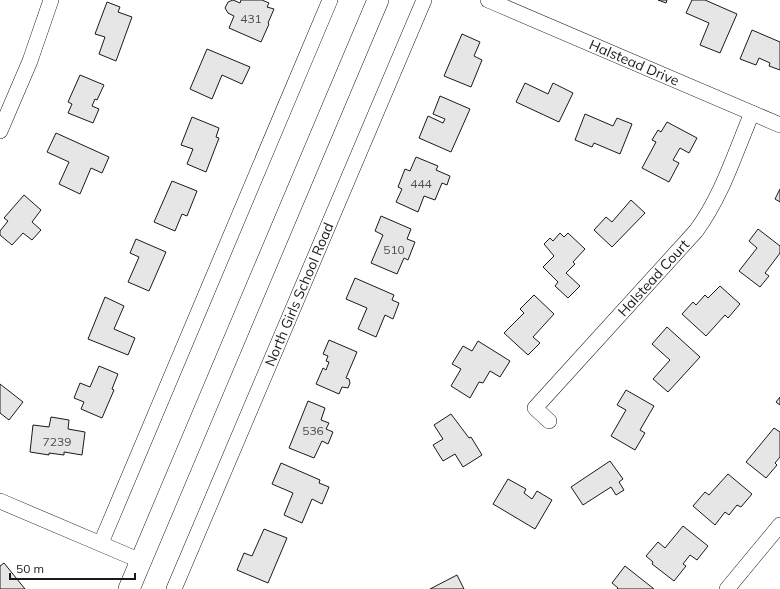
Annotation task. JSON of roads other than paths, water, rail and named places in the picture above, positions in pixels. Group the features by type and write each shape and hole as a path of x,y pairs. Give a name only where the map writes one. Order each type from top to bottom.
{"main road":[{"path":"129,589 378,0"}],"street":[{"path":"0,132 32,56 51,0"},
{"path":"101,543 330,0"},
{"name":"North Girls School Road","path":"174,589 424,0"},
{"name":"Halstead Drive","path":"488,0 780,125"},
{"name":"Halstead Court","path":"549,421 535,408 696,231 719,193 752,113"},
{"path":"0,501 141,560"},
{"path":"727,589 780,525"}]}
